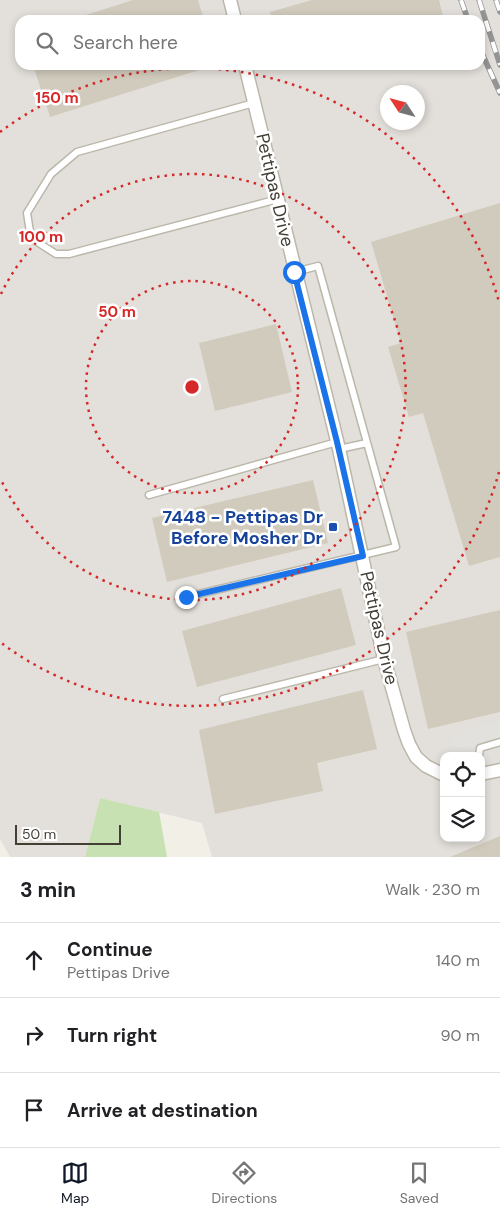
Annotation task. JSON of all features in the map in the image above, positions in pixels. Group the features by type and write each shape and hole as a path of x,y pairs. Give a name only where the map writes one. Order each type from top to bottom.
{"street":[{"path":"230,0 233,15"},
{"name":"Pettipas Drive","path":"246,70 338,446 384,659 409,744 419,760 439,773"},
{"path":"485,773 500,770"}],"lane":[{"path":"254,103 77,152 51,174 27,214 31,238 56,254 69,254 278,198"},
{"path":"186,597 396,547 318,266 294,272"},
{"path":"149,495 338,446 367,443"},
{"path":"222,699 384,659"},
{"path":"480,752 480,748 500,742"}],"shaded area":[{"path":"0,0 500,0 500,857 212,857 202,823 100,798 85,857 10,857 0,839"},
{"path":"500,721 500,748 487,752 487,761 485,761 485,752 452,752 452,740 460,730"}],"green space":[{"path":"100,798 159,812 167,857 85,857"}],"building":[{"path":"133,0 198,0 202,15 86,15"},
{"path":"312,0 439,0 443,15 271,15 270,12"},
{"path":"35,70 199,70 50,117"},
{"path":"500,203 500,557 469,566 423,413 409,417 388,347 401,343 371,242"},
{"path":"276,324 292,392 215,411 199,343"},
{"path":"313,480 328,543 167,582 152,518"},
{"path":"341,588 356,645 197,687 182,631"},
{"path":"500,610 500,712 428,729 406,632"},
{"path":"363,690 377,749 317,763 323,791 215,814 199,730"},
{"path":"500,836 500,857 450,857"}],"railway":[{"path":"461,0 466,15"},
{"path":"479,0 484,15"},
{"path":"496,0 500,12"},
{"path":"485,19 500,65"},
{"path":"485,60 500,93"}],"place":[{"name":"7448 - Pettipas Dr Before Mosher Dr","path":"333,527"}],"route":[{"path":"186,597 363,556 337,442 294,272"}]}
